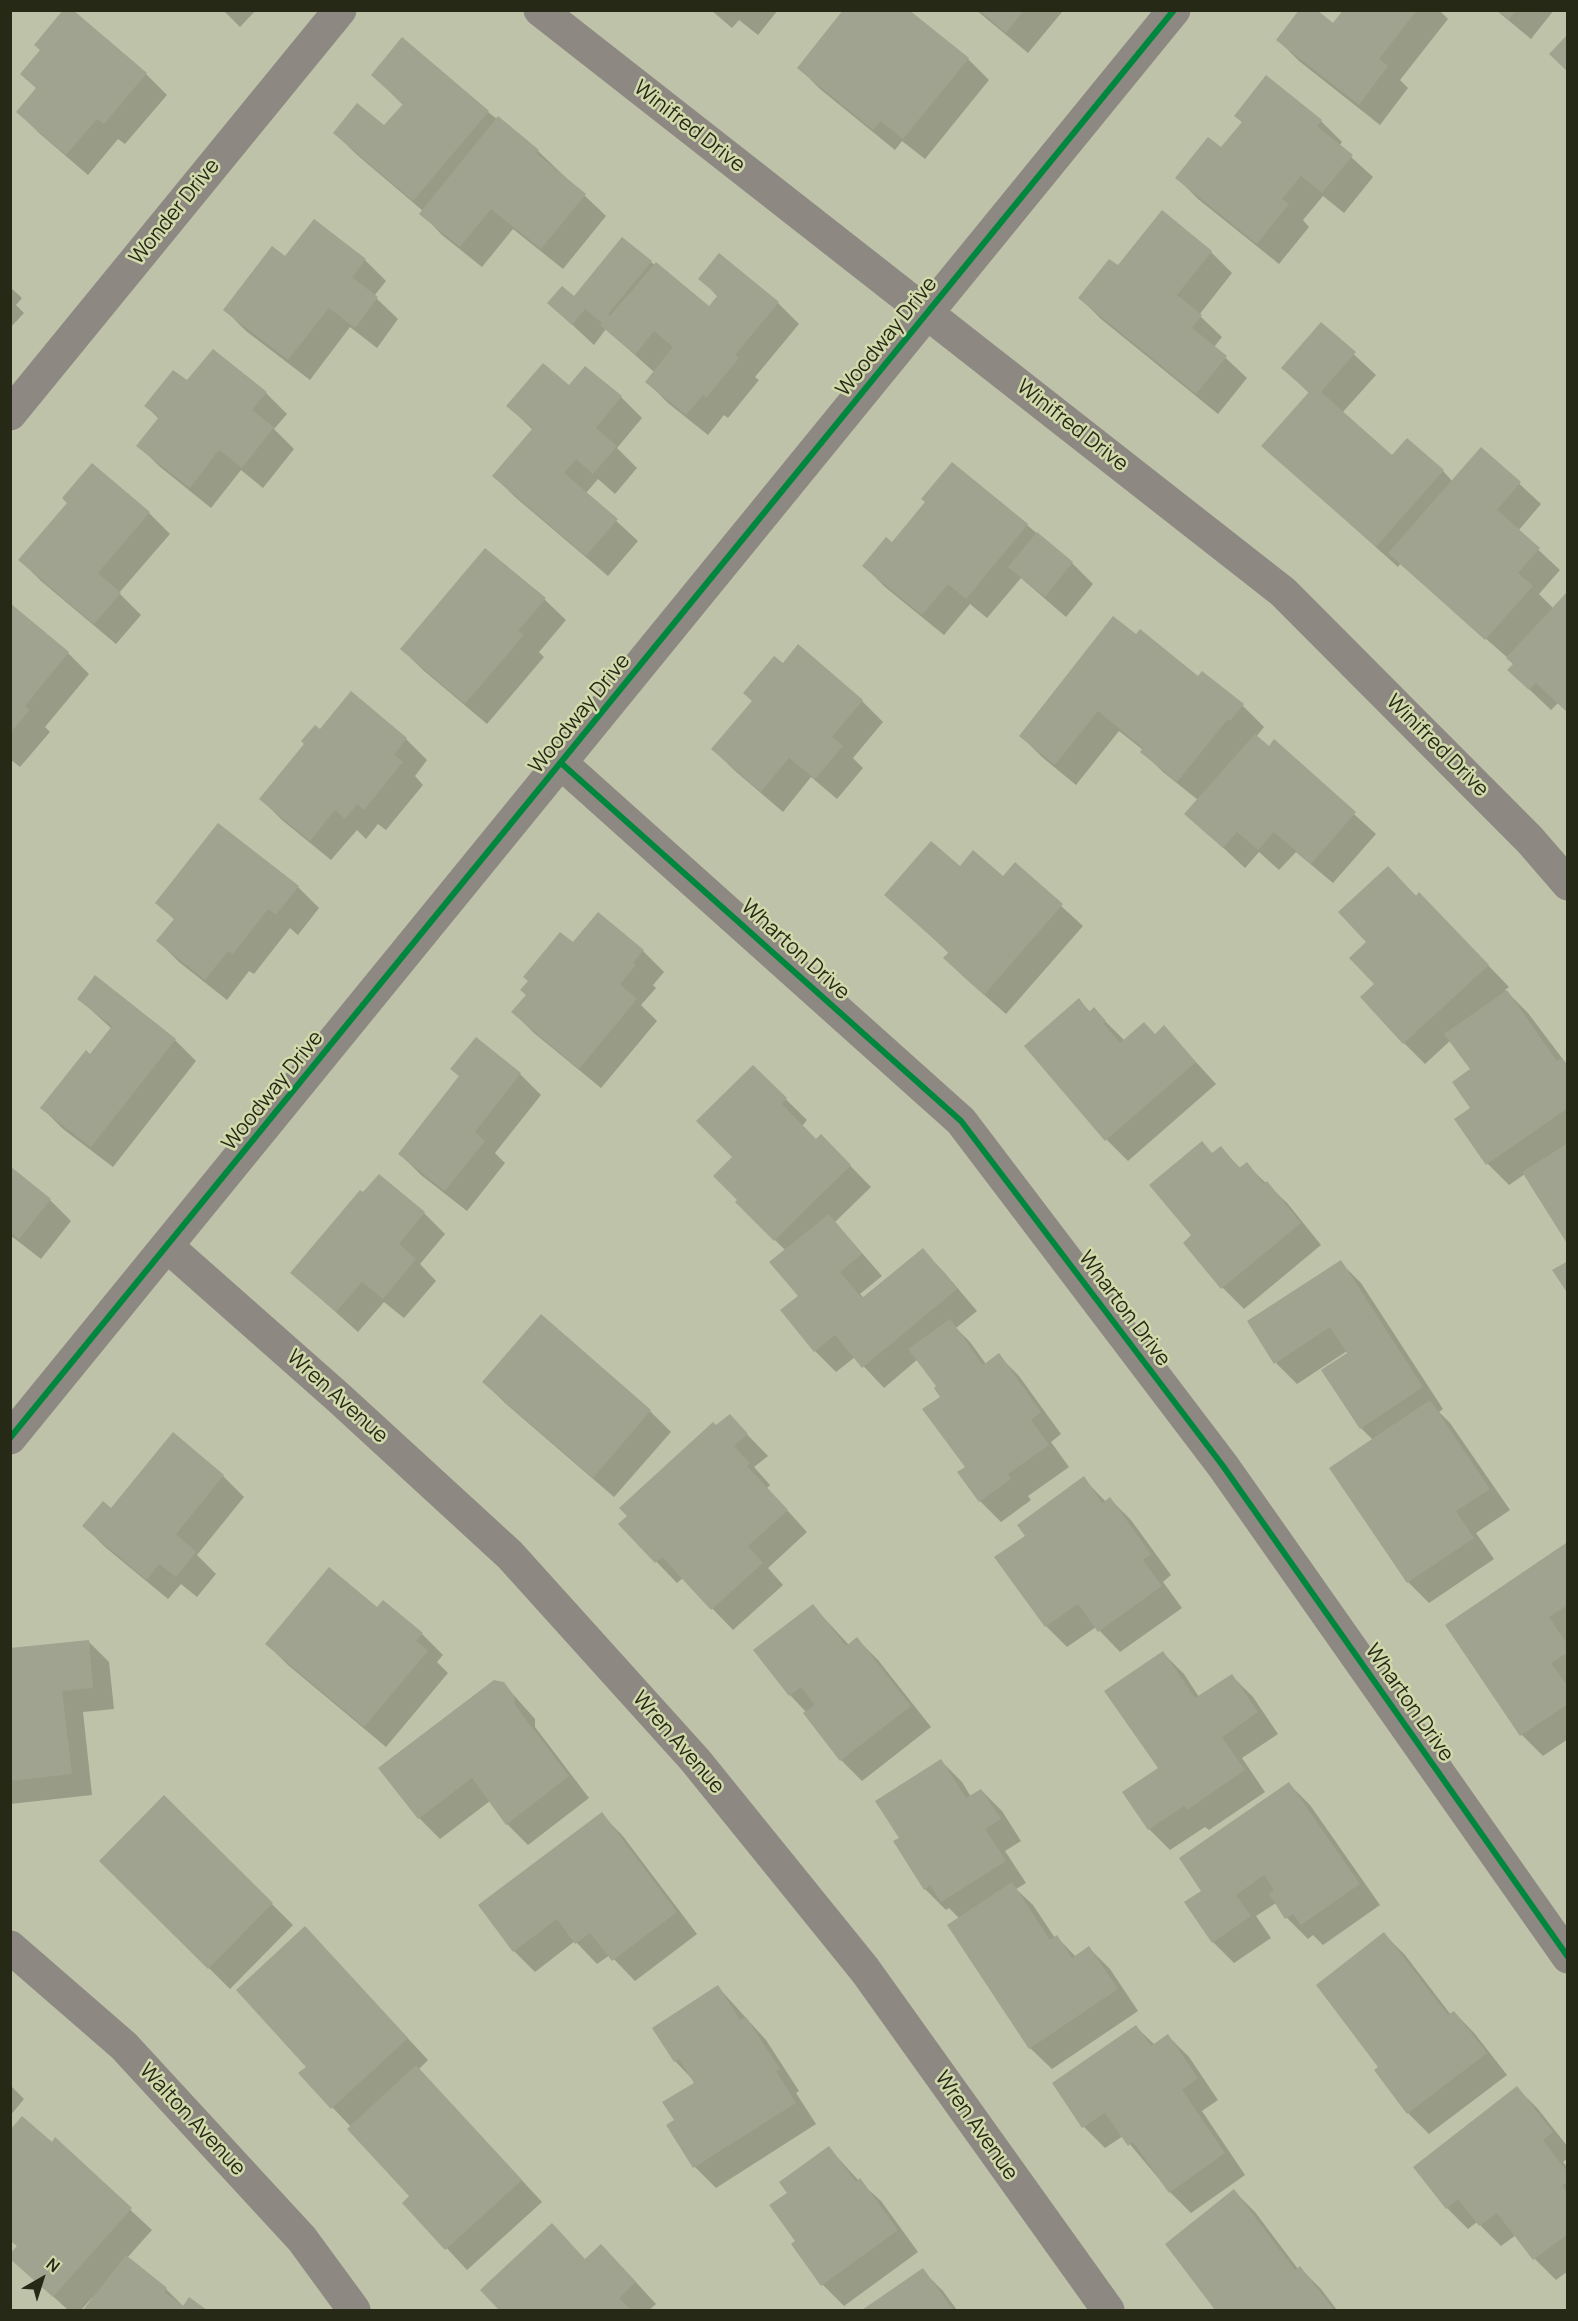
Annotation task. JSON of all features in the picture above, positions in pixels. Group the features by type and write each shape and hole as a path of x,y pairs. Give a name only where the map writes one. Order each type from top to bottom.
{"street":[{"name":"Wonder Drive","path":"10,414 340,10"},
{"name":"Winifred Drive","path":"540,10 1283,592 1530,840 1568,884"},
{"name":"Woodway Drive","path":"10,1438 1174,10"},
{"name":"Wharton Drive","path":"561,762 961,1121 1223,1466 1568,1957"},
{"name":"Wren Avenue","path":"167,1246 339,1398 510,1554 695,1760 865,1970 1108,2310"},
{"name":"Walton Avenue","path":"10,1947 124,2046 302,2239 354,2310"}],"building":[{"path":"63,10 73,10 147,73 104,124 97,119 66,155 16,112 36,88 20,74 40,50 34,45"},
{"path":"843,10 909,10 969,58 903,139 881,121 873,130 797,68"},
{"path":"979,10 1024,10 1006,33"},
{"path":"1299,10 1317,10 1333,23 1343,10 1417,10 1379,59 1388,66 1359,105 1276,40"},
{"path":"1498,10 1516,10 1509,20"},
{"path":"1568,34 1568,72 1549,54"},
{"path":"402,37 489,111 413,201 333,133 357,103 384,125 403,104 371,75"},
{"path":"1266,75 1322,120 1317,126 1353,155 1322,193 1301,176 1282,199 1289,204 1257,244 1175,178 1208,137 1221,147 1242,122 1234,116"},
{"path":"498,116 539,150 536,153 586,194 541,249 491,209 460,247 419,214"},
{"path":"1162,210 1212,251 1177,295 1202,315 1192,328 1227,356 1196,394 1078,298 1109,259 1118,265"},
{"path":"314,219 366,259 352,277 378,297 355,328 329,308 288,360 223,310 272,246 285,256"},
{"path":"622,237 652,261 608,314 610,316 656,262 709,306 718,295 698,279 719,253 779,302 735,355 739,358 706,398 703,395 686,415 645,382 673,347 654,331 635,355 585,309 572,325 547,303 562,286 574,296"},
{"path":"1321,322 1356,352 1321,392 1392,455 1407,438 1444,470 1376,547 1261,446 1309,392 1281,368"},
{"path":"213,349 267,392 252,410 274,427 242,468 219,450 190,488 136,446 159,417 144,406 173,370 187,380"},
{"path":"543,363 569,385 585,366 622,396 596,428 617,446 593,474 576,459 564,473 618,519 586,556 492,476 533,428 506,406"},
{"path":"1481,447 1521,482 1497,510 1540,548 1518,573 1533,586 1485,640 1388,553"},
{"path":"952,462 1028,524 966,599 948,584 922,615 862,566 886,537 892,542 925,502 921,499"},
{"path":"92,463 150,512 98,573 121,593 94,624 18,560 67,503 62,498"},
{"path":"1037,532 1073,562 1045,597 1008,567"},
{"path":"485,548 546,598 518,631 524,635 465,704 400,649"},
{"path":"1568,591 1568,713 1536,683 1529,690 1507,670 1513,664 1506,658"},
{"path":"10,603 69,652 25,706 30,710 10,733"},
{"path":"1113,616 1136,634 1140,629 1198,676 1202,671 1244,704 1230,721 1228,719 1177,782 1140,752 1143,748 1098,711 1055,765 1019,736"},
{"path":"798,644 863,700 832,737 843,746 815,779 789,758 761,792 711,749 752,701 743,693 774,656 783,663"},
{"path":"351,691 407,738 394,755 403,762 364,810 357,804 345,819 335,810 310,841 259,799 304,744 301,741 315,725 320,729"},
{"path":"1255,734 1269,746 1274,739 1356,812 1311,864 1274,832 1258,850 1237,832 1223,848 1184,814"},
{"path":"218,823 299,886 276,915 268,909 233,954 228,951 205,980 156,941 174,919 155,903"},
{"path":"931,841 960,866 973,850 1003,876 1015,862 1063,904 984,995 943,958 949,952 884,895"},
{"path":"1388,866 1416,896 1419,892 1489,965 1403,1044 1360,997 1374,984 1349,958 1366,942 1338,912"},
{"path":"598,912 644,950 633,963 636,965 620,984 637,999 579,1069 511,1012 526,995 520,990 528,981 523,977 560,932 573,942"},
{"path":"95,975 176,1039 91,1147 40,1108 86,1050 90,1054 112,1026 77,999"},
{"path":"1507,990 1557,1061 1562,1058 1568,1066 1568,1108 1486,1165 1454,1119 1470,1108 1452,1082 1470,1069 1444,1034"},
{"path":"1079,998 1089,1012 1094,1007 1106,1021 1103,1023 1120,1043 1144,1022 1155,1034 1164,1025 1196,1062 1105,1141 1024,1046"},
{"path":"476,1037 521,1073 475,1132 485,1141 445,1191 398,1154 459,1076 450,1069"},
{"path":"753,1065 787,1098 782,1104 816,1139 821,1134 851,1165 774,1241 713,1176 732,1157 696,1121"},
{"path":"1202,1141 1212,1153 1221,1146 1239,1168 1247,1162 1264,1184 1267,1181 1301,1223 1221,1289 1183,1243 1191,1235 1149,1185"},
{"path":"1568,1143 1568,1245 1522,1172"},
{"path":"10,1166 51,1199 19,1239 10,1232"},
{"path":"379,1174 425,1212 399,1244 416,1259 383,1299 362,1282 336,1312 290,1273 360,1190 363,1192"},
{"path":"829,1214 862,1254 840,1272 862,1298 923,1248 957,1289 862,1368 835,1335 814,1352 780,1310 798,1296 769,1262"},
{"path":"1341,1260 1423,1387 1360,1429 1321,1370 1347,1353 1330,1327 1274,1364 1247,1321"},
{"path":"1568,1261 1568,1294 1552,1270"},
{"path":"541,1314 651,1410 593,1478 482,1382"},
{"path":"950,1319 983,1365 999,1353 1041,1412 1031,1420 1049,1445 1008,1474 1011,1479 979,1502 957,1472 965,1467 922,1409 940,1397 934,1388 936,1386 908,1349"},
{"path":"1430,1400 1490,1489 1456,1511 1474,1538 1407,1583 1329,1468"},
{"path":"730,1414 748,1434 734,1446 750,1463 747,1466 788,1510 748,1546 763,1563 711,1610 662,1557 655,1563 618,1524 627,1516 619,1508 713,1422 716,1425"},
{"path":"173,1432 224,1475 176,1534 196,1552 176,1577 159,1564 147,1580 82,1526 103,1501 111,1508"},
{"path":"1084,1476 1102,1503 1110,1497 1151,1554 1143,1560 1162,1586 1098,1632 1078,1604 1045,1627 994,1557 1025,1536 1017,1525"},
{"path":"1566,1543 1568,1605 1549,1617 1568,1645 1568,1652 1551,1663 1568,1687 1568,1704 1520,1736 1445,1625"},
{"path":"329,1567 377,1607 383,1600 423,1633 416,1641 428,1651 364,1727 265,1644"},
{"path":"813,1604 846,1646 857,1637 911,1706 840,1761 803,1713 815,1705 801,1687 789,1696 753,1650"},
{"path":"89,1640 93,1688 62,1691 72,1774 10,1781 10,1648"},
{"path":"1163,1651 1195,1698 1232,1674 1258,1712 1222,1737 1245,1770 1187,1810 1184,1806 1148,1830 1122,1792 1158,1768 1104,1691"},
{"path":"494,1680 504,1682 514,1696 515,1705 569,1776 506,1825 472,1778 418,1819 378,1768"},
{"path":"941,1759 966,1798 981,1789 1001,1819 985,1829 1006,1861 941,1902 930,1885 924,1890 893,1841 899,1838 875,1801"},
{"path":"1289,1782 1360,1884 1301,1925 1293,1914 1285,1919 1269,1894 1274,1890 1264,1875 1236,1895 1251,1916 1212,1943 1184,1902 1201,1891 1179,1858"},
{"path":"164,1795 273,1903 208,1969 99,1861"},
{"path":"602,1812 677,1912 612,1961 590,1933 575,1944 557,1919 513,1952 478,1905"},
{"path":"1012,1882 1050,1940 1057,1935 1072,1958 1089,1946 1118,1989 1029,2049 947,1925"},
{"path":"305,1926 408,2038 331,2109 298,2073 306,2067 236,1990"},
{"path":"1384,1932 1448,2015 1454,2011 1487,2053 1407,2114 1374,2070 1378,2067 1316,1985"},
{"path":"718,1985 740,2020 746,2017 780,2069 776,2071 796,2103 693,2168 666,2125 674,2120 662,2102 694,2083 679,2059 674,2062 652,2028"},
{"path":"1136,2025 1151,2046 1168,2034 1198,2078 1182,2090 1225,2153 1169,2193 1133,2142 1128,2146 1105,2113 1082,2128 1052,2083"},
{"path":"416,2065 522,2180 445,2250 402,2203 409,2196 347,2129"},
{"path":"1517,2086 1553,2132 1543,2140 1568,2173 1568,2181 1562,2186 1568,2193 1568,2234 1533,2260 1497,2213 1479,2226 1458,2199 1446,2209 1413,2167"},
{"path":"22,2116 52,2142 55,2137 132,2208 53,2297 10,2259 10,2254 17,2246 10,2240 10,2130"},
{"path":"829,2146 856,2182 860,2178 898,2230 821,2286 791,2244 795,2241 769,2205 787,2193 779,2182"},
{"path":"1234,2189 1295,2270 1300,2266 1334,2310 1215,2310 1165,2244"},
{"path":"552,2223 585,2259 601,2244 636,2282 619,2298 631,2310 499,2310 480,2290"},
{"path":"126,2255 167,2288 164,2292 183,2306 189,2297 207,2310 83,2310"},
{"path":"923,2268 953,2310 862,2310"}],"cycle path":[{"path":"10,1438 1174,10"},
{"path":"561,763 961,1121 1223,1466 1568,1957"}]}
